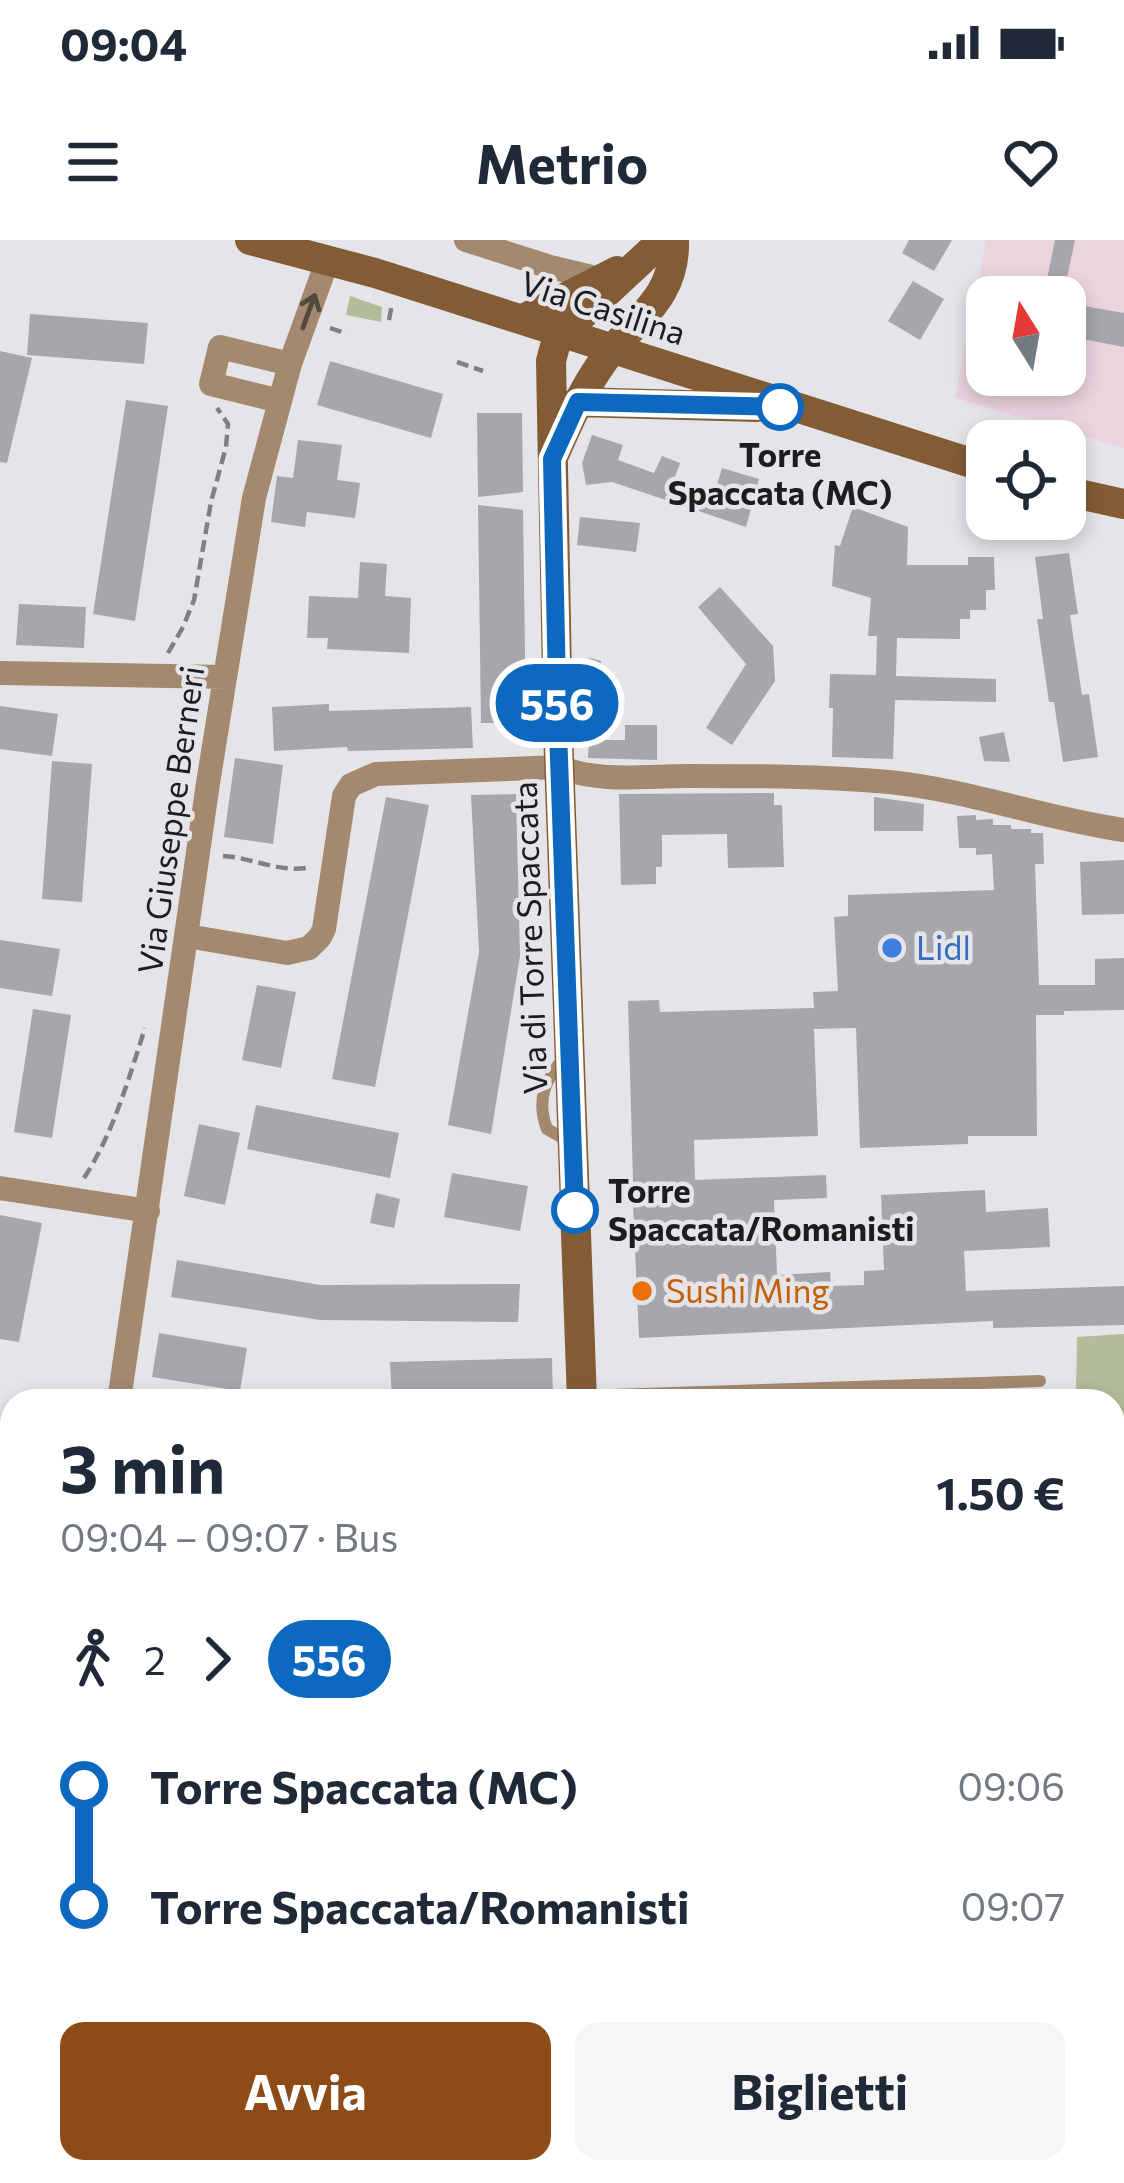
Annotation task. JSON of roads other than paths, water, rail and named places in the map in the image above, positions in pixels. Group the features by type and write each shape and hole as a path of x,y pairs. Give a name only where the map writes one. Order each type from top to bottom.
{"street":[{"name":"Via Casilina","path":"250,240 523,319 966,461"},
{"name":"Via Casilina","path":"466,240 600,279"},
{"path":"523,319 662,245"},
{"path":"564,332 662,245"},
{"path":"552,459 578,402 613,348 664,289 673,266 662,245"},
{"name":"Via Giuseppe Berneri","path":"121,1389 257,481 290,364 328,259"},
{"name":"Via di Torre Spaccata","path":"564,332 551,361 552,459 582,1389"},
{"path":"280,401 212,384 220,346 290,364"},
{"name":"Via Casilina","path":"578,402 794,408"},
{"path":"1086,496 1124,504"},
{"path":"0,673 226,676"},
{"path":"187,936 287,953 315,944 326,921 342,803 351,784 376,774 560,767 583,776 895,783 1124,830"},
{"path":"0,1188 148,1211"}],"lane":[{"path":"824,1389 1040,1381"}],"place":[{"name":"Torre Spaccata (MC)","path":"780,407"},
{"name":"Lidl","path":"892,948"},
{"name":"Torre Spaccata/Romanisti","path":"575,1210"},
{"name":"Sushi Ming","path":"642,1291"}]}
